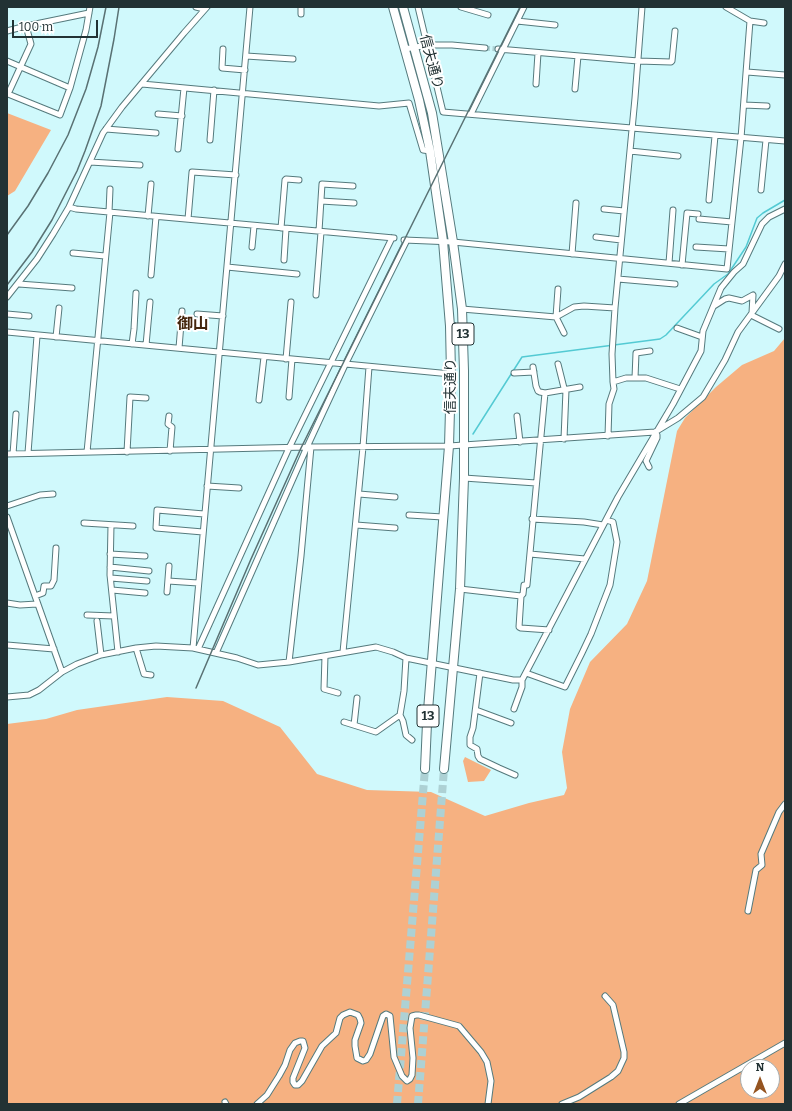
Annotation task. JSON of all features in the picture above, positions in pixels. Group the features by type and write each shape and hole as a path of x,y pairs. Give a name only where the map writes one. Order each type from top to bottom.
{"highway":[{"name":"信夫通り","path":"393,7 419,100 430,151 443,242 450,326 451,374 449,446 425,769"},
{"name":"信夫通り","path":"403,7 432,113 454,242 462,309 464,371 464,478 460,589 444,769"}],"street":[{"path":"196,7 206,8"},
{"path":"195,648 198,583 250,7"},
{"path":"301,7 301,14"},
{"path":"418,7 443,112"},
{"path":"461,7 488,15"},
{"path":"472,114 501,49 524,7"},
{"path":"608,436 609,404 614,389 612,354 615,308 642,7"},
{"path":"726,7 750,21 764,23"},
{"path":"7,297 37,260 69,207 99,140 106,129 206,8"},
{"path":"7,31 26,26 90,10 70,88 60,115 8,94 31,44 26,26"},
{"path":"517,21 555,25"},
{"path":"727,269 741,138 750,21"},
{"path":"501,49 638,62 664,62 672,61 675,31"},
{"path":"405,49 427,45 452,45 485,48"},
{"path":"223,49 222,68 245,70"},
{"path":"536,84 538,53"},
{"path":"246,56 293,59"},
{"path":"575,89 578,56"},
{"path":"7,60 70,88"},
{"path":"747,72 785,75"},
{"path":"142,84 379,106 409,104 423,150 430,151"},
{"path":"178,149 184,88"},
{"path":"210,140 214,90"},
{"path":"744,105 767,106"},
{"path":"432,113 443,112 472,114 785,141"},
{"path":"158,114 182,116"},
{"path":"106,129 156,133"},
{"path":"709,200 715,136"},
{"path":"761,190 766,140"},
{"path":"630,151 678,156"},
{"path":"90,162 140,165"},
{"path":"188,219 192,172 236,175"},
{"path":"284,260 285,180 299,180"},
{"path":"148,216 151,184"},
{"path":"316,295 322,184 353,186"},
{"path":"87,452 98,340 110,189"},
{"path":"321,200 354,203"},
{"path":"572,254 576,203"},
{"path":"69,207 156,217 394,238 330,363 195,648"},
{"path":"604,209 624,211"},
{"path":"514,709 522,687 522,680 604,522 701,351 702,337 721,288 734,272 743,264 762,224 769,217 785,209"},
{"path":"669,263 673,210"},
{"path":"682,264 687,213 732,222"},
{"path":"151,274 156,217"},
{"path":"252,248 254,226"},
{"path":"596,237 621,240"},
{"path":"216,653 345,365 406,240 454,242 682,264 727,269 734,272"},
{"path":"696,246 729,250"},
{"path":"73,254 105,256"},
{"path":"7,454 309,447 449,446 655,432 678,418 703,397 725,360 738,332 779,276 785,264"},
{"path":"227,267 298,274"},
{"path":"618,279 675,284"},
{"path":"19,284 72,288"},
{"path":"558,289 556,316 564,333"},
{"path":"132,344 136,293"},
{"path":"714,306 725,299 729,298 742,301 753,295 752,314"},
{"path":"146,345 150,302"},
{"path":"286,359 291,302"},
{"path":"462,309 556,316 574,307 584,306 615,308"},
{"path":"56,337 59,308"},
{"path":"179,348 182,311"},
{"path":"7,314 29,316"},
{"path":"196,314 222,316"},
{"path":"752,314 779,329"},
{"path":"677,328 702,337"},
{"path":"7,332 451,374"},
{"path":"28,453 37,336"},
{"path":"635,378 636,353 650,352"},
{"path":"259,400 264,357"},
{"path":"289,397 292,360"},
{"path":"558,364 566,390 564,439"},
{"path":"343,652 359,494 369,367"},
{"path":"514,373 533,370 537,389 544,393 580,387"},
{"path":"613,382 635,378 650,379 680,389"},
{"path":"544,393 527,585 524,585 523,594 521,596 519,627 549,630"},
{"path":"127,452 130,397 146,398"},
{"path":"13,454 16,414"},
{"path":"169,416 168,424 172,427 170,451"},
{"path":"517,416 520,442"},
{"path":"648,467 646,461 657,438 655,432"},
{"path":"289,662 301,556 309,447"},
{"path":"464,478 536,483"},
{"path":"207,486 239,488"},
{"path":"7,506 40,495 53,494"},
{"path":"359,494 395,497"},
{"path":"203,532 156,528 156,510 204,514"},
{"path":"409,515 443,517"},
{"path":"7,517 62,672"},
{"path":"526,673 565,687 591,634 610,585 617,542 613,522 532,519"},
{"path":"84,523 133,526"},
{"path":"112,525 110,567 118,652"},
{"path":"356,525 395,528"},
{"path":"35,596 43,593 44,586 51,586 54,580 56,548"},
{"path":"110,554 145,556"},
{"path":"530,554 585,559"},
{"path":"168,592 169,566"},
{"path":"110,567 149,571"},
{"path":"111,578 147,581"},
{"path":"168,581 198,583"},
{"path":"460,589 521,596"},
{"path":"112,590 145,593"},
{"path":"7,603 20,605 37,604"},
{"path":"87,615 114,616"},
{"path":"97,621 101,655"},
{"path":"7,645 54,649"},
{"path":"7,697 29,695 39,690 62,672 101,655 136,648 164,646 195,648 237,658 258,665 289,662 376,647 406,658 513,680 522,680"},
{"path":"136,648 144,674 151,675"},
{"path":"325,656 324,689 338,693"},
{"path":"406,658 404,691 400,715 403,720 406,735 412,740"},
{"path":"480,673 470,745 477,748 480,759 515,775"},
{"path":"354,725 357,698"},
{"path":"476,710 511,723"},
{"path":"344,722 376,732 400,715"},
{"path":"748,912 756,870 762,866 761,854 785,804"},
{"path":"562,1104 579,1097 611,1077 618,1070 624,1058 624,1052 613,1005 604,996"},
{"path":"257,1104 267,1095 279,1076 285,1065 290,1050 295,1043 303,1041 305,1048 293,1078 292,1082 295,1086 302,1081 322,1046 336,1032 340,1018 350,1012 354,1013 360,1019 361,1023 355,1040 355,1046 357,1058 363,1061 366,1060 370,1054 383,1016 386,1014 390,1016 394,1057 402,1076 407,1081 410,1080 412,1075 413,1058 410,1028 412,1016 416,1014 459,1026 481,1052 487,1062 490,1080 488,1104"},
{"path":"679,1104 785,1042"}],"shaded area":[{"path":"7,113 51,130 15,191 7,196"},
{"path":"785,338 785,1104 7,1104 7,724 46,719 77,710 167,697 223,701 280,727 317,774 367,790 431,792 485,816 529,803 564,795 567,788 562,752 570,709 590,662 627,624 647,581 677,431 685,418 716,387 742,365 774,351"},
{"path":"465,757 491,770 484,781 468,782 463,761"}],"waterway":[{"path":"473,434 522,357 660,339 666,335 714,284 728,274 746,247 757,218 785,200"}],"tunnel":[{"path":"485,48 498,49"},
{"path":"397,1104 425,769"},
{"path":"418,1104 444,769"}],"railway":[{"path":"7,235 28,206 48,173 68,135 86,89 98,47 106,7"},
{"path":"7,285 32,252 52,220 77,171 101,106 119,7"},
{"path":"196,688 251,559 301,448 520,7"}],"district":[{"name":"御山","path":"193,325"}]}
